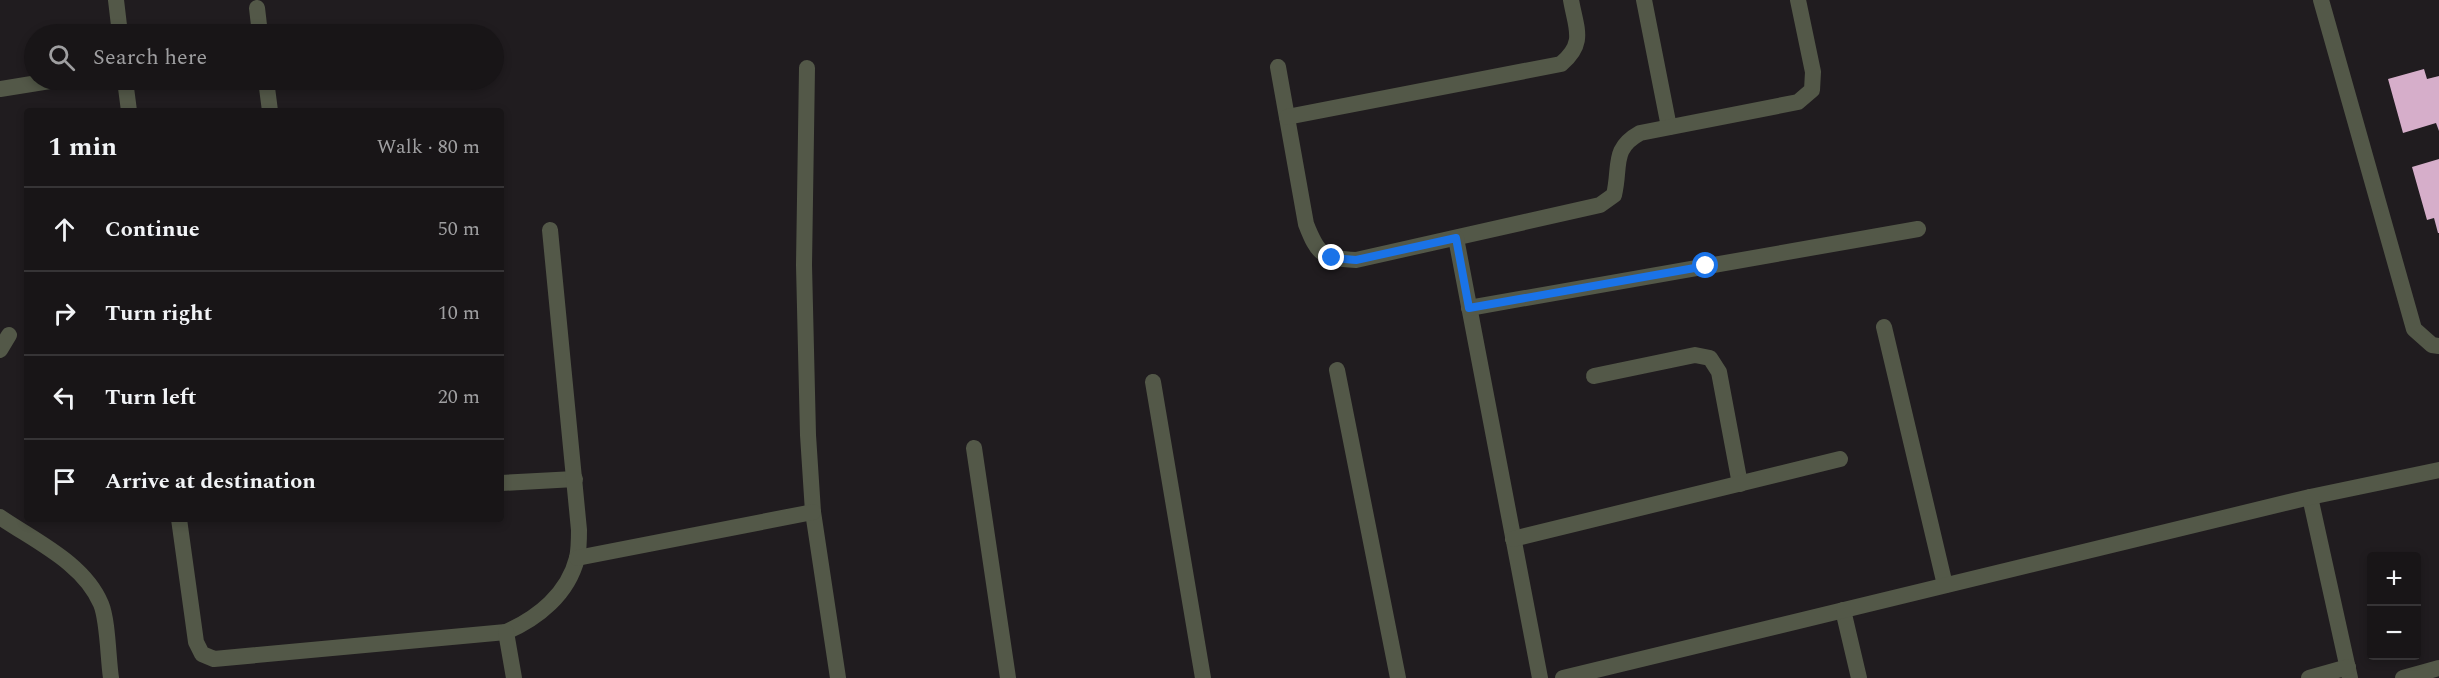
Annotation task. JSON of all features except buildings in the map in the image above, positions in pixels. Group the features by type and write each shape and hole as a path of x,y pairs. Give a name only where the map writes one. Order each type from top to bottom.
{"street":[{"path":"116,0 119,24"},
{"path":"1287,117 1561,64 1574,53 1578,35 1570,0"},
{"path":"1644,0 1669,127"},
{"path":"1278,67 1306,224 1315,248 1332,258 1356,260 1600,205 1614,195 1618,177 1619,150 1628,140 1640,133 1798,102 1812,90 1813,72 1798,0"},
{"path":"2321,0 2414,329 2432,345 2439,346"},
{"path":"257,8 259,24"},
{"path":"807,68 804,265 808,435 813,512 838,678"},
{"path":"0,89 24,85"},
{"path":"126,90 129,108"},
{"path":"267,90 270,108"},
{"path":"1469,308 1918,229"},
{"path":"182,522 196,642 202,654 214,659 506,632 527,623 545,609 564,587 577,558 579,530 550,230"},
{"path":"1456,238 1540,678"},
{"path":"1884,327 1945,585"},
{"path":"1594,376 1695,355 1710,358 1719,372 1740,484"},
{"path":"1337,370 1398,678"},
{"path":"1153,382 1203,678"},
{"path":"974,448 1008,678"},
{"path":"1513,539 1840,459"},
{"path":"1563,678 2310,497 2439,470"},
{"path":"504,483 574,479"},
{"path":"2309,678 2349,672 2310,497"},
{"path":"577,558 813,512"},
{"path":"0,517 65,561 88,580 102,606 111,678"},
{"path":"1843,610 1859,678"},
{"path":"506,632 514,678"},
{"path":"2403,678 2439,668"}],"route":[{"path":"1332,258 1356,260 1456,238 1469,308 1706,266"}]}
